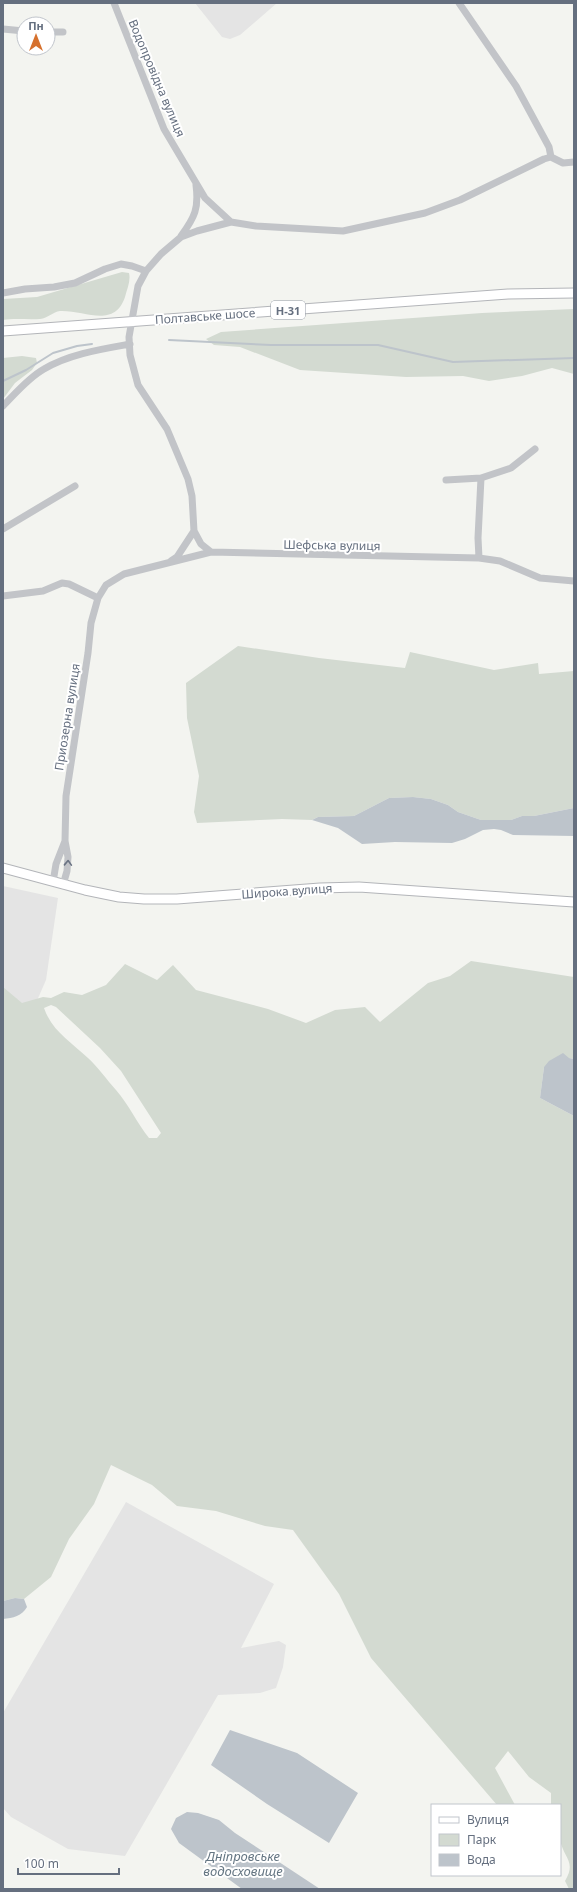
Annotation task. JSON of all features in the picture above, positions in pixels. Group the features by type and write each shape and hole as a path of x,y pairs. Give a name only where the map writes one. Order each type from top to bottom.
{"main road":[{"name":"Полтавське шосе","path":"3,331 500,295 574,293"},
{"name":"Широка вулиця","path":"3,868 63,885 119,897 144,900 177,899 320,888 360,887 574,902"}],"street":[{"name":"Водопровідна вулиця","path":"114,3 164,129 205,198 231,222"},
{"path":"459,3 516,86 549,147 551,157 563,163 574,162"},
{"path":"3,29 16,30"},
{"path":"56,32 63,32"},
{"name":"Водопровідна вулиця","path":"181,237 197,230 231,222 256,226 343,231 379,224 425,213 460,200 537,162 551,157"},
{"name":"Водопровідна вулиця","path":"132,322 138,286 146,271 161,254 181,237 193,219 198,201 195,181"},
{"path":"3,293 25,289 75,284 105,269 121,264 146,271"},
{"path":"132,322 130,355 138,385 167,429 188,479 192,496 194,531 201,544 212,552"},
{"path":"3,406 29,380 44,369 61,361 97,350 130,344"},
{"path":"446,480 481,478 511,468 535,449"},
{"path":"479,558 478,538 481,478"},
{"path":"3,529 74,486"},
{"path":"168,563 177,556 194,531"},
{"name":"Шефська вулиця","path":"98,598 106,585 124,574 212,552 479,558 500,561 540,578 574,581"},
{"path":"3,596 42,590 62,583 69,584 98,598"},
{"name":"Приозерна вулиця","path":"65,841 66,796 88,653 91,623 98,598"},
{"path":"53,882 57,858 65,841"},
{"path":"63,885 68,864 65,841"}],"shaded area":[{"path":"195,3 277,3 240,35 230,39 222,37"},
{"path":"3,886 58,898 46,980 32,1012 3,989"},
{"path":"126,1502 274,1584 241,1648 279,1641 286,1645 283,1667 276,1688 260,1693 218,1695 125,1856 68,1849 11,1817 3,1808 3,1713"}],"green space":[{"path":"122,272 129,273 129,282 125,297 120,307 114,313 98,316 70,311 60,311 40,319 3,320 3,299 37,297"},
{"path":"574,309 574,374 552,368 522,376 489,381 463,376 406,377 300,370 240,347 214,345 206,339 221,332 482,313"},
{"path":"22,356 36,358 37,363 32,370 15,383 3,399 3,358"},
{"path":"238,646 319,658 405,668 410,652 494,670 538,663 539,674 574,671 574,808 534,816 522,816 511,820 481,820 458,812 448,805 431,799 413,797 389,798 354,816 318,817 312,820 282,819 197,823 194,812 199,776 187,718 186,683"},
{"path":"471,961 574,977 574,1059 569,1058 544,1067 540,1098 574,1116 574,1889 569,1889 565,1881 570,1869 561,1842 561,1804 551,1804 551,1793 529,1777 508,1751 495,1768 514,1804 496,1804 371,1658 339,1594 293,1530 265,1526 216,1511 177,1506 152,1485 111,1465 94,1504 69,1539 51,1577 24,1599 15,1598 3,1601 3,987 22,1003 43,997 51,998 64,992 82,995 106,985 125,964 157,980 173,965 196,990 268,1009 306,1023 335,1010 365,1007 380,1022 428,983 450,976","holes":["51,1005 56,1007 100,1048 121,1071 161,1133 157,1138 149,1138 121,1096 88,1058 62,1035 47,1016 44,1008"]}],"water":[{"path":"413,797 431,799 448,805 458,812 481,820 511,820 522,816 534,816 574,808 574,836 513,835 494,829 483,830 465,839 452,843 395,842 362,844 338,828 312,820 318,817 354,816 389,798"},
{"path":"563,1053 569,1058 574,1059 574,1116 540,1098 544,1067 549,1061"},
{"path":"15,1598 24,1599 27,1607 23,1613 17,1616 3,1619 3,1601"},
{"path":"230,1730 297,1753 358,1793 329,1843 267,1804 211,1765"},
{"name":"Дніпровське водосховище","path":"187,1812 198,1813 219,1820 235,1833 320,1889 242,1889 179,1843 171,1829 176,1818"}],"waterway":[{"path":"169,340 271,345 378,345 453,362 574,358"},
{"path":"3,381 26,370 53,353 77,346 92,344"}]}
